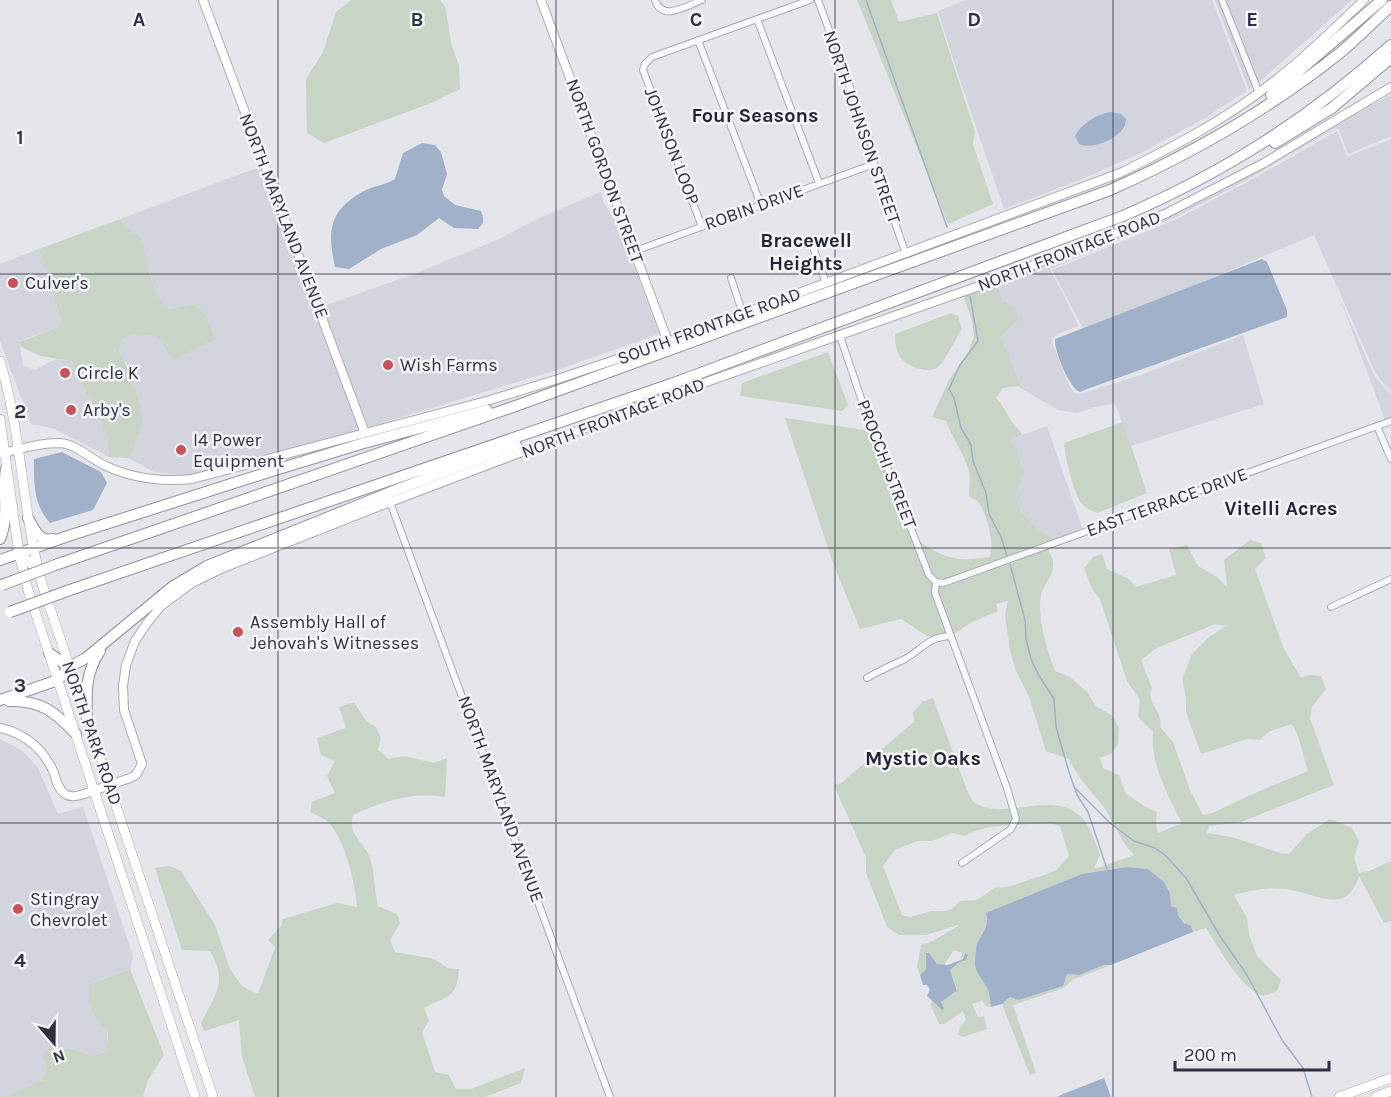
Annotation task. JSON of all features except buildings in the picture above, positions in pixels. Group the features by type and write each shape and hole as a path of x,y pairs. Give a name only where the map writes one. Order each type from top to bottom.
{"highway":[{"path":"1229,130 1382,0"},
{"path":"1,585 510,408 1079,202 1148,173 1229,130 1342,51 1391,6"},
{"path":"1221,169 1271,139 1315,108 1391,45"},
{"path":"5,614 671,384 1096,226 1158,201 1262,151 1311,122 1352,92 1391,58"},
{"path":"0,702 58,680 69,667 86,658 172,587 207,566 671,384"},
{"path":"0,560 68,536 376,440 485,410 510,408"},
{"path":"0,539 7,508 4,479 6,469"},
{"path":"27,518 36,533 47,540 68,536"},
{"path":"19,555 38,569"},
{"path":"87,720 88,675 105,642"},
{"path":"49,653 69,667"},
{"path":"0,702 33,702 56,714 76,734"}],"main road":[{"name":"NORTH PARK ROAD","path":"0,361 19,450 27,518 38,569 213,1097"},
{"name":"NORTH PARK ROAD","path":"0,419 2,454 19,555 195,1097"},
{"path":"1339,1097 1391,1077"},
{"path":"1376,1097 1391,1091"}],"street":[{"name":"NORTH MARYLAND AVENUE","path":"203,0 365,433"},
{"name":"NORTH GORDON STREET","path":"541,0 668,342"},
{"path":"654,0 657,7 668,12 702,0"},
{"name":"JOHNSON LOOP","path":"702,226 643,70 645,64 652,57 810,0"},
{"name":"NORTH JOHNSON STREET","path":"818,0 873,150 874,164 906,254"},
{"path":"1222,0 1259,93"},
{"name":"SOUTH FRONTAGE ROAD","path":"2,454 60,443 125,474 172,481 192,479 501,397 668,342 1120,173 1188,138 1259,93 1364,0"},
{"path":"757,19 819,183"},
{"path":"698,40 760,205"},
{"name":"NORTH FRONTAGE ROAD","path":"0,728 25,737 40,750 59,788 66,795 76,796 136,775 142,764 124,710 124,676 130,653 135,641 161,606 185,588 208,575 390,502 703,384 982,285 1165,214 1264,163 1391,87"},
{"name":"ROBIN DRIVE","path":"635,251 874,164"},
{"path":"813,247 826,283"},
{"path":"731,278 743,314"},
{"name":"PROCCHI STREET","path":"840,336 866,413 929,575 936,582 935,593 1007,788 1016,819 1011,829 962,863"},
{"name":"EAST TERRACE DRIVE","path":"936,582 944,583 1391,421"},
{"path":"1377,426 1391,459"},
{"name":"NORTH MARYLAND AVENUE","path":"390,502 610,1097"},
{"path":"1331,606 1391,579"},
{"path":"867,678 907,658 930,640 951,636"}],"shaded area":[{"path":"966,0 1212,0 1247,91 1205,118 1143,152 1080,180 1004,209 938,11"},
{"path":"1215,0 1219,0 1236,42 1252,87 1249,90"},
{"path":"1226,0 1352,0 1257,84"},
{"path":"1391,95 1391,136 1348,154 1339,130 1336,128 1250,178 1176,217 1050,269 1079,326 1058,334 1052,342 1074,393 1080,394 1141,375 1243,335 1264,404 1131,446 1115,404 1094,407 1077,413 1058,410 1022,389 1001,336 1015,307 1003,301 996,283 1106,241"},
{"path":"1337,131 1347,157 1391,139 1391,392 1376,374 1314,235 1179,292 1083,328 1052,270 1177,219"},
{"path":"262,166 361,430 192,476 154,472 129,458 140,435 128,366 119,351 124,338 132,335 145,334 158,337 165,346 195,304 169,309 160,302 140,236 126,228 120,219"},
{"path":"601,192 604,203 620,228 659,334 554,371 366,428 321,307 419,272 497,240 541,217"},
{"path":"39,249 63,325 19,341 23,365 34,370 56,359 71,361 107,436 109,457 55,429 31,424 0,341 0,264"},
{"path":"1339,296 1374,375 1391,395 1391,418 1385,420"},
{"path":"1047,426 1083,530 1053,541 1054,538 1036,529 1021,511 1016,498 1024,471 1012,439"},
{"path":"0,739 23,751 38,768 58,814 83,807 133,956 130,969 90,984 90,1005 93,1013 106,1027 108,1043 104,1052 94,1056 71,1049 50,1047 46,1075 43,1080 4,1097 0,1097"}],"green space":[{"path":"351,0 440,0 445,6 452,47 459,65 460,89 431,103 324,143 307,133 306,79 323,52 336,12"},
{"path":"857,0 891,0 899,22 937,13 975,132 973,144 993,204 948,224"},
{"path":"120,219 126,228 140,236 153,286 162,303 169,309 195,304 206,317 215,339 173,360 158,337 136,335 124,338 119,351 134,386 142,415 139,436 129,458 109,457 107,436 71,361 41,356 21,347 19,342 63,325 39,249"},
{"path":"996,283 1003,301 1015,307 1019,319 1001,336 1022,389 1018,386 1003,388 996,398 1022,435 1012,439 1024,471 1016,498 1021,511 1036,529 1054,538 1053,541 943,580 930,570 919,541 936,552 952,558 989,557 991,552 991,537 984,512 977,501 969,496 970,474 967,464 946,421 932,417 949,380 968,353 974,336 972,321 963,295"},
{"path":"951,313 958,316 962,329 939,366 925,370 903,361 898,352 895,334"},
{"path":"828,352 848,405 842,411 740,396 742,383"},
{"path":"785,418 871,431 935,585 946,587 1048,549 1053,566 1042,592 1040,611 1043,632 1055,671 1070,677 1087,692 1096,706 1113,716 1119,728 1118,745 1112,753 1100,758 1103,768 1119,775 1126,794 1157,812 1158,833 1182,823 1157,767 1153,732 1138,717 1140,700 1127,681 1100,599 1092,589 1084,568 1093,557 1102,554 1107,569 1129,579 1136,587 1176,575 1169,549 1187,545 1198,566 1217,577 1227,587 1224,560 1250,540 1261,543 1266,558 1255,569 1284,649 1301,678 1309,675 1321,676 1326,689 1312,707 1310,718 1334,785 1241,822 1209,826 1207,833 1232,837 1289,854 1307,834 1330,819 1352,828 1359,841 1354,858 1359,873 1391,861 1391,921 1384,923 1359,876 1353,889 1346,896 1338,899 1279,888 1259,889 1234,895 1247,918 1249,934 1257,956 1281,980 1277,991 1264,996 1255,992 1239,977 1206,928 1193,932 1171,906 1170,893 1163,881 1148,869 1127,867 1083,874 989,921 976,946 975,960 988,991 991,1007 986,1006 982,1001 972,1004 978,1017 984,1016 987,1029 963,1037 958,1035 960,1027 966,1020 963,1011 945,1024 939,1024 930,1004 932,1001 943,1010 941,1002 956,993 957,989 950,970 964,961 965,953 961,960 962,953 954,950 944,965 937,964 929,953 926,957 926,969 920,975 917,967 921,945 933,941 961,924 926,935 899,935 887,927 866,873 866,858 834,785 841,783 914,722 913,712 922,702 933,698 967,790 974,802 986,808 1045,805 1060,806 1073,811 1085,821 1097,846 1100,855 1094,868 1134,855 1103,806 1081,779 1069,759 1046,751 1029,697 1016,671 1010,651 1005,615 1008,601 996,604 998,611 972,622 948,638 927,636 901,619 860,629 833,563","holes":["1215,624 1226,626 1208,638 1192,654 1182,679 1186,712 1201,754 1247,739 1260,740 1268,732 1291,724 1299,739 1308,771 1213,813 1203,815 1190,790 1173,742 1160,727 1161,721 1151,698 1152,688 1141,660 1155,649","1050,823 1060,826 1069,856 1056,870 1008,887 994,888 977,900 960,901 952,909 931,911 911,917 902,915 883,866 895,850 917,841 932,841 952,833 965,836 994,827"]},
{"path":"1123,422 1147,493 1097,513 1084,506 1078,498 1070,474 1064,443"},
{"path":"354,702 366,721 376,727 381,738 378,750 389,759 404,756 434,763 447,758 445,797 420,796 387,802 353,815 352,828 370,858 378,906 397,914 400,923 390,940 395,952 431,958 447,967 459,969 453,992 424,1008 429,1021 422,1032 435,1072 449,1075 456,1089 471,1089 525,1068 521,1083 485,1097 255,1097 242,1057 239,1020 204,1031 201,1023 218,988 218,972 210,951 182,950 155,868 170,866 181,871 215,925 230,969 242,986 258,994 275,947 268,940 281,926 283,919 337,903 357,907 351,874 339,838 327,821 310,812 312,802 335,793 327,776 335,761 321,755 317,738 346,728 339,707"},
{"path":"1111,965 1072,980 1064,988 1013,1005 1036,1073 1030,1075 1002,1004 1010,997 1018,1000 1066,978 1067,974 1074,975"},
{"path":"130,969 164,1055 148,1080 143,1097 4,1097 43,1080 47,1068 43,1055 50,1047 71,1049 94,1056 104,1052 108,1034 91,1010 90,984"}],"water":[{"path":"1111,112 1121,114 1126,119 1121,131 1100,144 1085,146 1079,144 1075,136 1086,123 1095,117"},
{"path":"422,143 435,145 441,152 447,174 442,190 444,196 455,205 481,211 483,223 478,229 454,228 439,218 417,235 381,249 349,269 335,267 331,232 337,214 352,198 395,179 403,153"},
{"path":"1262,259 1267,262 1287,310 1287,317 1080,392 1071,384 1060,360 1055,339"},
{"path":"62,452 101,472 107,483 93,510 50,523 37,501 34,459"},
{"path":"1127,867 1148,869 1163,881 1170,893 1171,906 1177,908 1178,915 1184,923 1191,926 1193,932 1111,965 1104,965 1079,975 1067,974 1063,986 1018,1000 1010,997 1002,1004 991,1007 986,985 975,966 977,945 986,926 986,913 1082,874"},
{"path":"926,953 929,953 937,964 948,965 963,959 965,953 968,955 966,960 950,970 957,991 941,1002 944,1009 942,1010 927,996 930,990 927,985 923,985 920,975 926,969"},
{"path":"1104,1078 1111,1097 1057,1097 1063,1094"}],"waterway":[{"path":"866,0 947,227"},
{"path":"970,296 978,341 960,365 949,389 954,398 961,428 971,445 973,461 986,493 989,514 1001,537 1007,556"},
{"path":"1010,564 1025,620 1026,639 1031,659 1054,699 1056,727 1069,772 1077,795 1088,812 1107,869"},
{"path":"1074,787 1110,823 1134,841 1155,848 1166,856 1186,878 1220,936 1247,975 1282,1040 1303,1068 1312,1097"}],"place":[{"name":"Culver's","path":"13,283"},
{"name":"Wish Farms","path":"388,365"},
{"name":"Circle K","path":"65,373"},
{"name":"Arby's","path":"71,410"},
{"name":"I4 Power Equipment","path":"181,450"},
{"name":"Assembly Hall of Jehovah's Witnesses","path":"238,632"},
{"name":"Stingray Chevrolet","path":"18,909"}],"district":[{"name":"Four Seasons","path":"755,115"},
{"name":"Bracewell Heights","path":"806,252"},
{"name":"Vitelli Acres","path":"1281,508"},
{"name":"Mystic Oaks","path":"923,758"}]}
